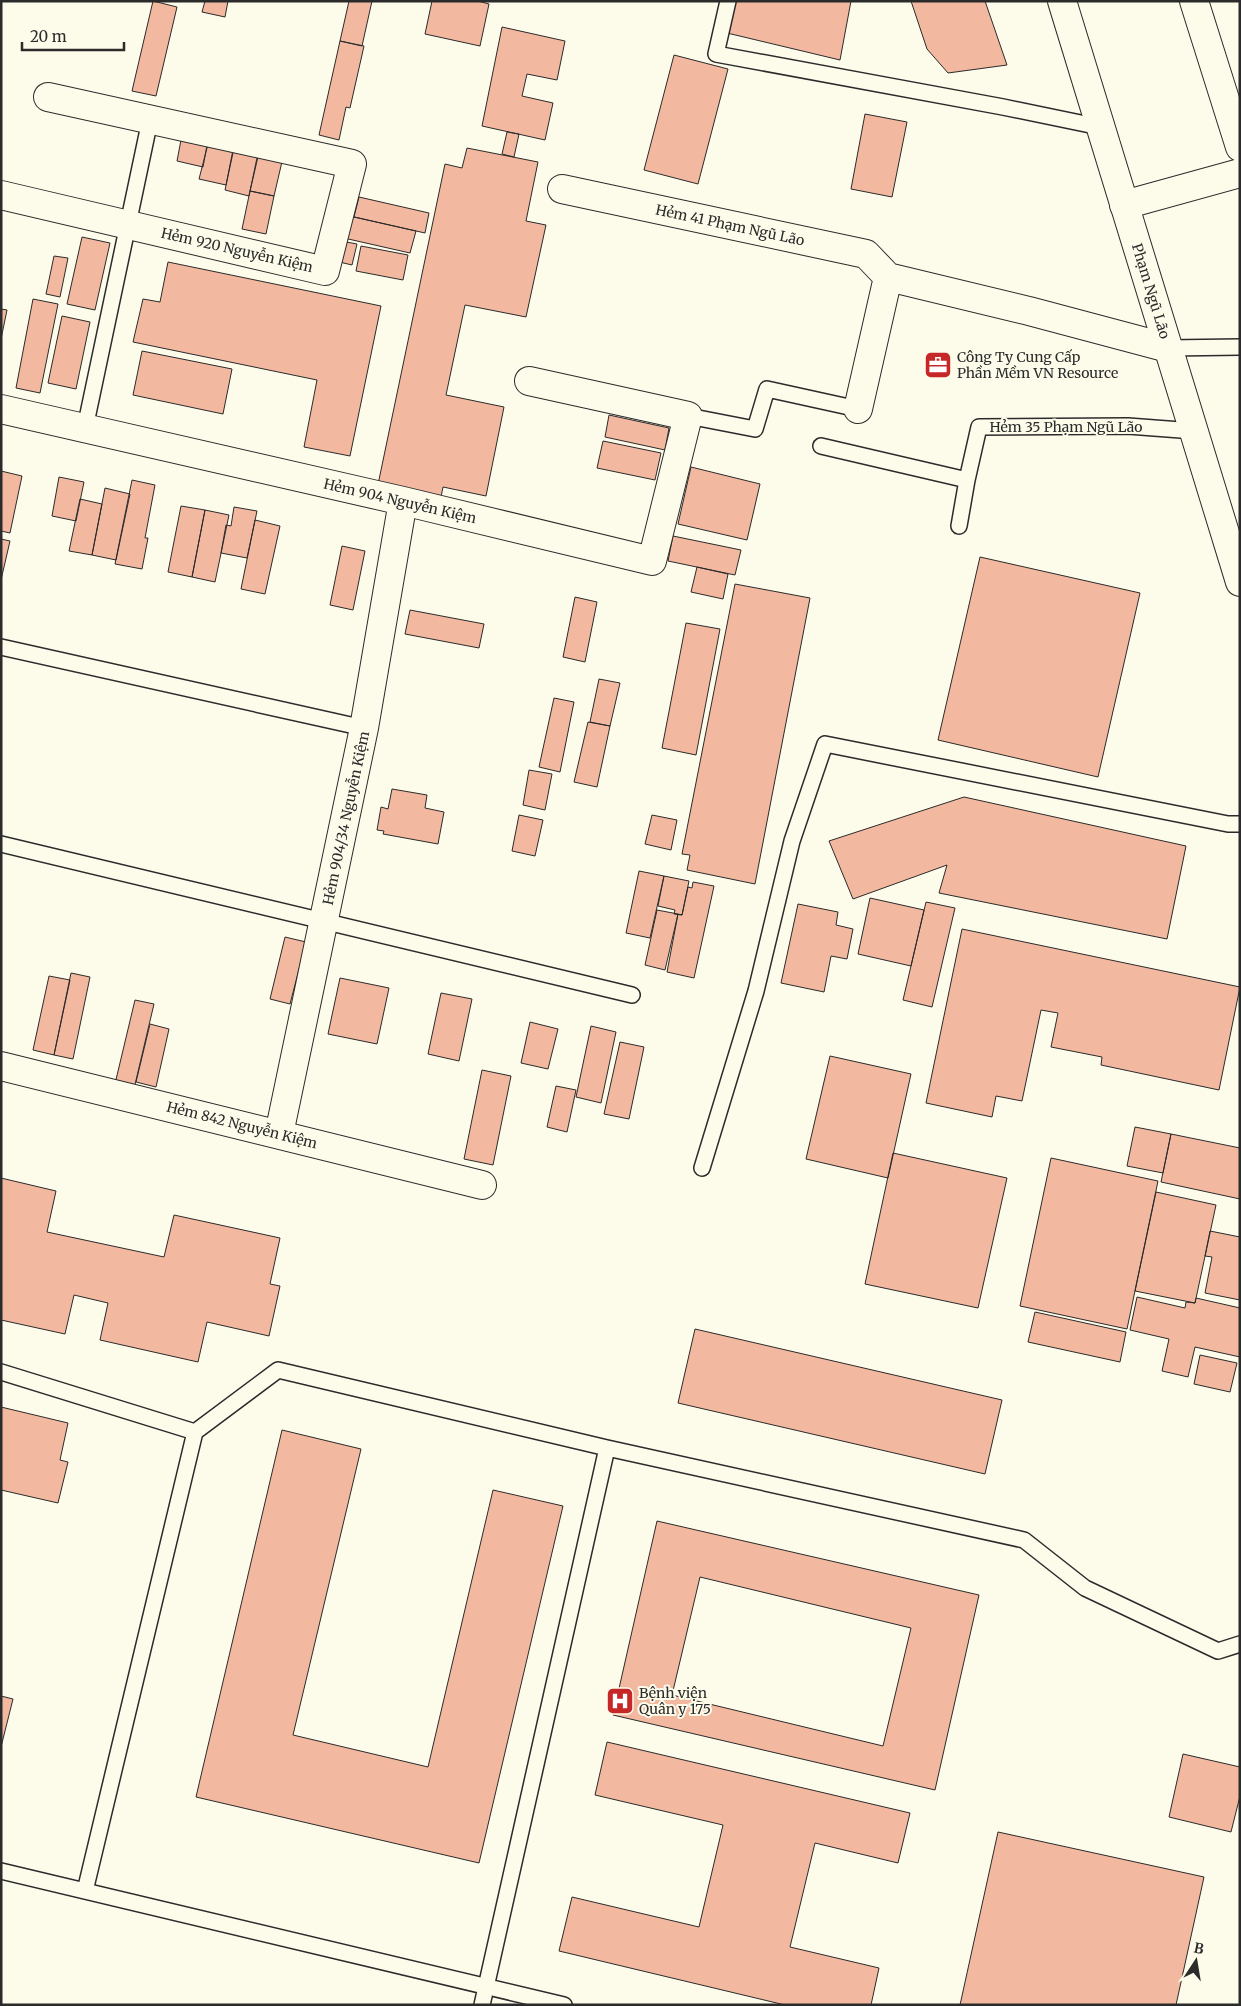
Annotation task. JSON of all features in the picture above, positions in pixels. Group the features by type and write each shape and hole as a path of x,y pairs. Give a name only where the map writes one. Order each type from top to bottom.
{"street":[{"name":"Phạm Ngũ Lão","path":"1062,1 1240,582"},
{"path":"1194,1 1231,91 1240,147"},
{"name":"Hẻm 920 Nguyễn Kiệm","path":"1,195 325,270 352,164 48,98"},
{"path":"1124,205 1240,173"},
{"name":"Hẻm 41 Phạm Ngũ Lão","path":"562,189 866,254 888,277"},
{"path":"858,409 888,277 1029,311 1168,348"},
{"path":"529,381 688,416"},
{"name":"Hẻm 904 Nguyễn Kiệm","path":"2,414 85,428 403,501 652,561 688,416"},
{"name":"Hẻm 904/34 Nguyễn Kiệm","path":"279,1134 364,728 403,501"},
{"name":"Hẻm 842 Nguyễn Kiệm","path":"1,1066 482,1185"}],"lane":[{"path":"728,1 716,54 1003,107 1100,127"},
{"path":"85,428 150,120"},
{"path":"1168,348 1240,347"},
{"path":"688,416 755,429 766,389 858,409"},
{"name":"Hẻm 35 Phạm Ngũ Lão","path":"959,526 979,427 1128,426 1194,431"},
{"path":"821,446 967,480"},
{"path":"1,647 364,728"},
{"path":"702,1168 756,991 792,841 825,744 1228,824 1240,824"},
{"path":"1,844 632,995"},
{"path":"85,1891 196,1432 278,1370 607,1448 1024,1540 1085,1588 1218,1651 1240,1644"},
{"path":"1,1372 196,1432"},
{"path":"482,2005 607,1448"},
{"path":"1,1871 564,2005"}],"building":[{"path":"153,1 177,7 156,96 132,91"},
{"path":"205,1 228,1 225,17 202,12"},
{"path":"349,1 372,1 362,46 340,41"},
{"path":"432,1 478,1 489,4 480,46 425,34"},
{"path":"734,1 851,1 840,60 727,33"},
{"path":"911,1 985,1 1007,65 948,73 927,49"},
{"path":"502,27 565,41 557,80 527,74 522,96 553,103 545,140 482,126"},
{"path":"340,41 364,46 350,108 346,107 339,140 319,135"},
{"path":"674,55 728,69 698,184 644,170"},
{"path":"865,114 907,122 892,197 851,189"},
{"path":"507,132 519,134 514,157 502,154"},
{"path":"181,140 207,145 203,167 177,161"},
{"path":"208,144 233,150 226,185 199,179"},
{"path":"234,148 258,153 249,196 225,190"},
{"path":"260,148 284,153 274,196 250,191"},
{"path":"467,148 538,162 526,221 546,225 526,317 465,305 446,395 504,407 486,496 443,487 439,507 376,494 445,164 462,168"},
{"path":"250,191 274,196 266,234 242,229"},
{"path":"359,197 429,213 425,233 354,217"},
{"path":"341,214 416,231 410,253 335,236"},
{"path":"82,237 110,243 95,310 67,304"},
{"path":"336,240 357,244 352,265 331,260"},
{"path":"361,246 408,255 403,280 356,271"},
{"path":"54,256 68,258 60,297 46,294"},
{"path":"168,262 381,306 350,456 304,447 317,380 133,342 143,299 160,302"},
{"path":"33,299 58,304 40,393 16,388"},
{"path":"1,309 7,310 1,339"},
{"path":"62,316 90,322 76,389 48,383"},
{"path":"142,351 232,369 223,414 133,395"},
{"path":"609,415 669,428 665,450 605,437"},
{"path":"603,441 661,453 655,480 597,468"},
{"path":"691,467 760,484 747,540 678,524"},
{"path":"1,471 22,476 10,533 1,531"},
{"path":"59,477 84,482 76,521 52,516"},
{"path":"132,480 155,485 145,538 148,538 142,569 115,564"},
{"path":"105,488 130,494 116,560 92,555"},
{"path":"80,499 102,504 92,555 69,551"},
{"path":"181,506 205,510 192,577 168,572"},
{"path":"234,507 257,511 247,558 221,553 226,525 231,526"},
{"path":"205,510 229,515 215,582 192,577"},
{"path":"255,520 280,526 265,594 241,589"},
{"path":"673,536 741,550 735,575 668,561"},
{"path":"1,539 10,541 1,580"},
{"path":"342,546 365,551 353,610 330,605"},
{"path":"980,557 1140,593 1098,777 938,740"},
{"path":"697,567 728,574 723,599 691,592"},
{"path":"735,584 810,598 755,884 687,870 690,855 682,854"},
{"path":"575,597 597,602 585,662 563,657"},
{"path":"410,610 484,624 479,648 405,634"},
{"path":"686,623 720,629 696,755 662,748"},
{"path":"599,679 620,683 610,726 590,722"},
{"path":"554,698 574,702 560,772 539,767"},
{"path":"588,722 610,726 597,787 574,782"},
{"path":"529,770 552,774 545,810 523,805"},
{"path":"392,789 427,795 425,808 444,812 438,844 383,834 384,831 377,830 381,807 388,809"},
{"path":"964,797 1186,846 1167,939 939,893 947,865 853,899 829,841"},
{"path":"519,815 543,820 535,856 512,851"},
{"path":"652,815 677,820 671,850 645,844"},
{"path":"639,871 664,876 650,938 626,933"},
{"path":"664,876 689,881 682,915 674,914 675,910 658,906"},
{"path":"693,882 714,886 694,978 667,972 678,914 682,915 688,887 692,888"},
{"path":"870,898 924,910 911,966 858,954"},
{"path":"926,902 955,908 932,1007 903,1000"},
{"path":"798,904 838,912 836,925 853,929 847,959 831,956 824,992 781,983"},
{"path":"657,910 678,914 665,970 645,965"},
{"path":"962,929 1240,987 1219,1090 1101,1065 1102,1057 1051,1047 1058,1013 1041,1010 1022,1101 996,1096 992,1117 926,1103"},
{"path":"285,937 306,942 290,1004 270,999"},
{"path":"71,973 90,977 73,1059 54,1055"},
{"path":"49,976 70,980 54,1055 33,1050"},
{"path":"340,978 389,988 377,1044 328,1034"},
{"path":"441,993 472,999 459,1061 428,1054"},
{"path":"135,1000 154,1004 133,1093 114,1088"},
{"path":"530,1022 558,1029 548,1069 521,1063"},
{"path":"150,1024 169,1029 156,1087 136,1082"},
{"path":"591,1026 616,1032 601,1103 576,1097"},
{"path":"620,1042 644,1047 629,1119 604,1114"},
{"path":"830,1056 911,1074 888,1178 806,1159"},
{"path":"482,1070 511,1076 493,1165 464,1159"},
{"path":"556,1086 576,1090 567,1132 547,1127"},
{"path":"1135,1127 1171,1134 1163,1173 1127,1166"},
{"path":"1171,1134 1240,1148 1240,1199 1161,1182"},
{"path":"893,1153 1007,1178 978,1308 865,1284"},
{"path":"1051,1158 1158,1181 1127,1329 1020,1306"},
{"path":"1,1178 56,1191 47,1232 164,1257 174,1215 280,1238 270,1284 280,1286 269,1336 207,1322 198,1362 100,1340 108,1303 74,1295 65,1334 1,1320"},
{"path":"1156,1192 1216,1205 1195,1303 1135,1291"},
{"path":"1210,1231 1240,1237 1240,1300 1205,1293 1212,1257 1205,1256"},
{"path":"1137,1297 1185,1308 1186,1302 1195,1303 1196,1298 1240,1308 1240,1357 1195,1347 1188,1377 1162,1371 1169,1339 1130,1330"},
{"path":"1035,1312 1126,1332 1120,1362 1028,1342"},
{"path":"695,1329 1002,1400 985,1474 678,1403"},
{"path":"1200,1355 1237,1363 1230,1392 1194,1384"},
{"path":"1,1407 68,1423 60,1460 68,1462 58,1503 1,1490"},
{"path":"282,1430 361,1449 293,1735 428,1767 493,1490 563,1506 479,1863 196,1797"},
{"path":"657,1521 979,1595 935,1790 613,1715","holes":["700,1577 911,1628 883,1746 672,1695"]},
{"path":"1,1696 13,1699 1,1747"},
{"path":"607,1742 910,1813 898,1863 815,1843 790,1947 879,1968 871,2005 785,2005 559,1951 572,1897 699,1927 723,1825 595,1795"},
{"path":"1183,1754 1240,1767 1240,1796 1231,1832 1169,1817"},
{"path":"998,1832 1204,1877 1176,2005 960,2005"}],"place":[{"name":"Công Ty Cung Cấp Phần Mềm VN Resource","path":"938,365"},
{"name":"Bệnh viện Quân y 175","path":"620,1701"}]}
